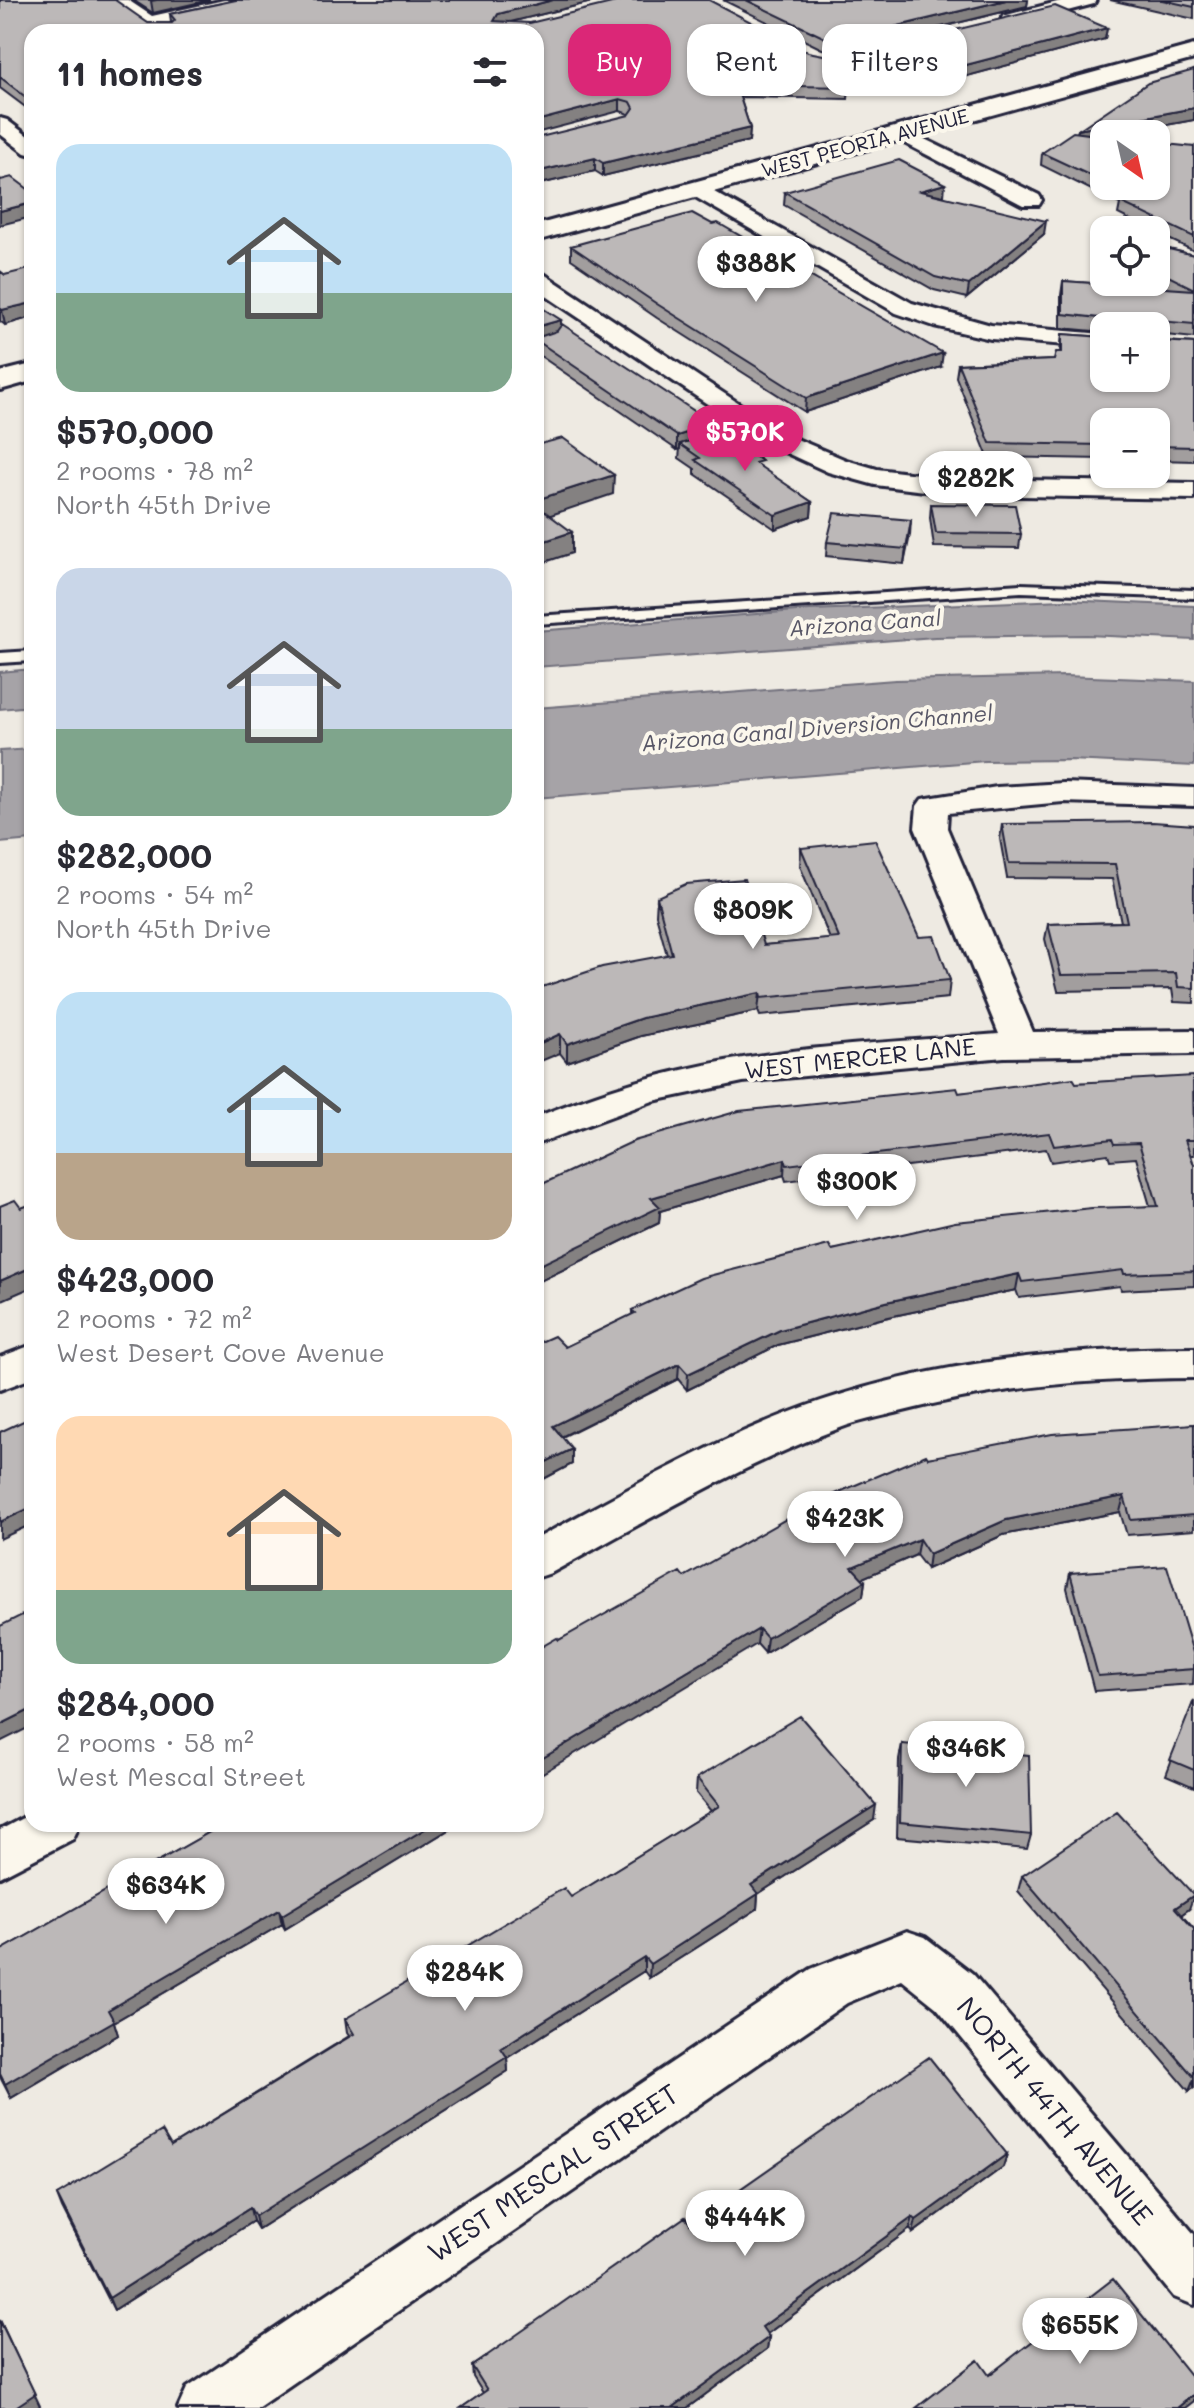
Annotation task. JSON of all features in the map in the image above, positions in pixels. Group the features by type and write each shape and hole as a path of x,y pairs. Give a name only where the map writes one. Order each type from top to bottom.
{"main road":[{"name":"WEST PEORIA AVENUE","path":"544,231 1194,52"},
{"path":"0,381 24,374"}],"street":[{"path":"115,0 151,24"},
{"path":"166,24 250,0"},
{"path":"984,27 1087,0"},
{"path":"0,124 24,143"},
{"path":"900,133 1031,200"},
{"path":"698,189 904,308 986,339 1090,341"},
{"path":"544,284 776,439 826,462 867,486 1194,491"},
{"path":"1020,1043 931,828 933,806 977,797 1025,795 1194,797"},
{"name":"WEST MERCER LANE","path":"544,1128 603,1103 659,1087 741,1071 1020,1043 1194,1042"},
{"path":"544,1556 675,1484 742,1451 833,1413 947,1384 1013,1373 1092,1364 1194,1363"},
{"path":"0,1375 24,1364"},
{"path":"0,1855 42,1832"},
{"name":"NORTH 44TH AVENUE","path":"907,1954 955,1991 1194,2277"},
{"name":"WEST MESCAL STREET","path":"207,2408 829,1986 907,1954"}],"lane":[{"path":"544,619 1006,589 1194,594"},
{"path":"0,658 24,656"}],"water":[{"name":"Arizona Canal","path":"1064,600 1194,606 1194,640 1087,635 935,637 544,666 544,630 810,610"},
{"path":"24,670 24,707 0,709 0,672"},
{"name":"Arizona Canal Diversion Channel","path":"1065,676 1194,681 1194,766 1070,760 985,761 544,797 544,707 895,680"},
{"path":"24,750 24,841 0,843 0,751"}],"building":[{"path":"0,0 115,0 148,23 172,23 175,20 170,14 236,0 553,0 498,14 494,21 530,23 624,0 709,0 755,24 687,24 687,96 740,96 750,128 603,163 595,158 544,170 544,136 629,115 634,108 631,102 620,99 544,119 544,24 24,24 24,96 0,77"},
{"path":"746,0 1006,0 906,24 822,24 822,37 806,29 806,24 796,24"},
{"path":"1162,0 1194,0 1194,7"},
{"path":"1055,6 1107,28 967,65 967,27"},
{"path":"806,51 822,55 822,87 806,86"},
{"path":"1194,70 1194,108 1131,120 1093,120 1148,83"},
{"path":"1073,132 1090,134 1090,175 1042,153"},
{"path":"1170,144 1194,147 1194,237 1170,226 1170,216 1150,216 1120,202 1170,200"},
{"path":"899,160 945,184 920,191 1046,221 969,285 935,277 785,192"},
{"path":"12,177 24,186 24,205 0,211 1,180"},
{"path":"692,213 712,224 718,223 943,353 806,398 571,246"},
{"path":"1170,249 1194,255 1194,289 1170,277"},
{"path":"24,270 24,305 0,308 0,271 5,275"},
{"path":"1063,281 1090,283 1090,296 1170,296 1170,288 1194,290 1194,324 1170,322 1170,312 1090,312 1090,317 1063,314"},
{"path":"544,309 561,320 544,325"},
{"path":"562,324 714,424 677,436 544,345 544,335 557,331"},
{"path":"1062,334 1090,336 1090,392 1170,392 1170,342 1194,343 1194,447 1170,446 1170,408 1090,408 1090,445 990,443 958,364 1054,360 1056,352 1062,352"},
{"path":"718,432 762,461 755,463 812,502 775,515 695,460 700,458 680,444"},
{"path":"563,438 614,475 544,497 544,443"},
{"path":"931,504 1015,505 1021,534 936,533"},
{"path":"544,511 572,532 544,541"},
{"path":"834,513 911,520 906,549 827,542"},
{"path":"1153,822 1194,825 1194,988 1178,987 1176,973 1061,975 1048,924 1127,922 1115,864 1009,863 1002,824"},
{"path":"875,840 919,937 934,936 950,980 761,998 760,993 642,1018 567,1044 560,1034 544,1041 544,986 602,967 672,954 657,897 686,884 744,879 764,945 839,938 801,848"},
{"path":"1193,1076 1194,1140 1185,1140 1194,1165 1194,1271 1124,1274 1123,1270 1022,1282 1019,1274 886,1302 780,1330 688,1374 679,1364 553,1426 572,1449 544,1463 544,1340 554,1336 565,1347 635,1313 632,1310 701,1278 829,1245 832,1250 955,1222 1092,1208 1158,1206 1139,1143 1114,1144 1112,1139 1054,1146 1049,1133 787,1165 785,1159 651,1198 660,1207 544,1263 544,1183 634,1141 739,1111 957,1088 959,1093 1073,1078 1076,1083"},
{"path":"15,1200 21,1208 24,1207 24,1270 0,1281 0,1206"},
{"path":"24,1421 24,1511 0,1522 0,1432"},
{"path":"1194,1424 1194,1515 1131,1520 1124,1496 1006,1520 929,1554 919,1539 852,1567 865,1581 767,1638 759,1629 544,1757 544,1645 680,1572 684,1577 818,1501 926,1455 928,1458 1052,1434"},
{"path":"1167,1566 1194,1656 1194,1669 1098,1676 1070,1573"},
{"path":"24,1614 24,1713 0,1725 0,1626"},
{"path":"1194,1700 1194,1770 1170,1760"},
{"path":"800,1716 876,1805 751,1885 758,1894 650,1964 644,1957 501,2048 507,2057 255,2216 250,2208 109,2298 57,2195 162,2131 171,2146 354,2034 345,2019 564,1888 571,1897 719,1806 697,1778"},
{"path":"902,1744 1029,1755 1031,1835 900,1822"},
{"path":"1117,1812 1194,1895 1175,1908 1194,1929 1194,2077 1022,1876"},
{"path":"210,1832 420,1832 282,1915 279,1910 108,2010 114,2021 5,2084 0,2074 0,1951"},
{"path":"929,2057 1007,2154 916,2220 913,2217 762,2327 769,2337 672,2408 461,2408 487,2390 472,2366 685,2217 690,2224"},
{"path":"1113,2279 1194,2380 1194,2394 1177,2408 916,2408 978,2360 989,2375"},
{"path":"0,2321 35,2394 14,2408 0,2408"}]}
